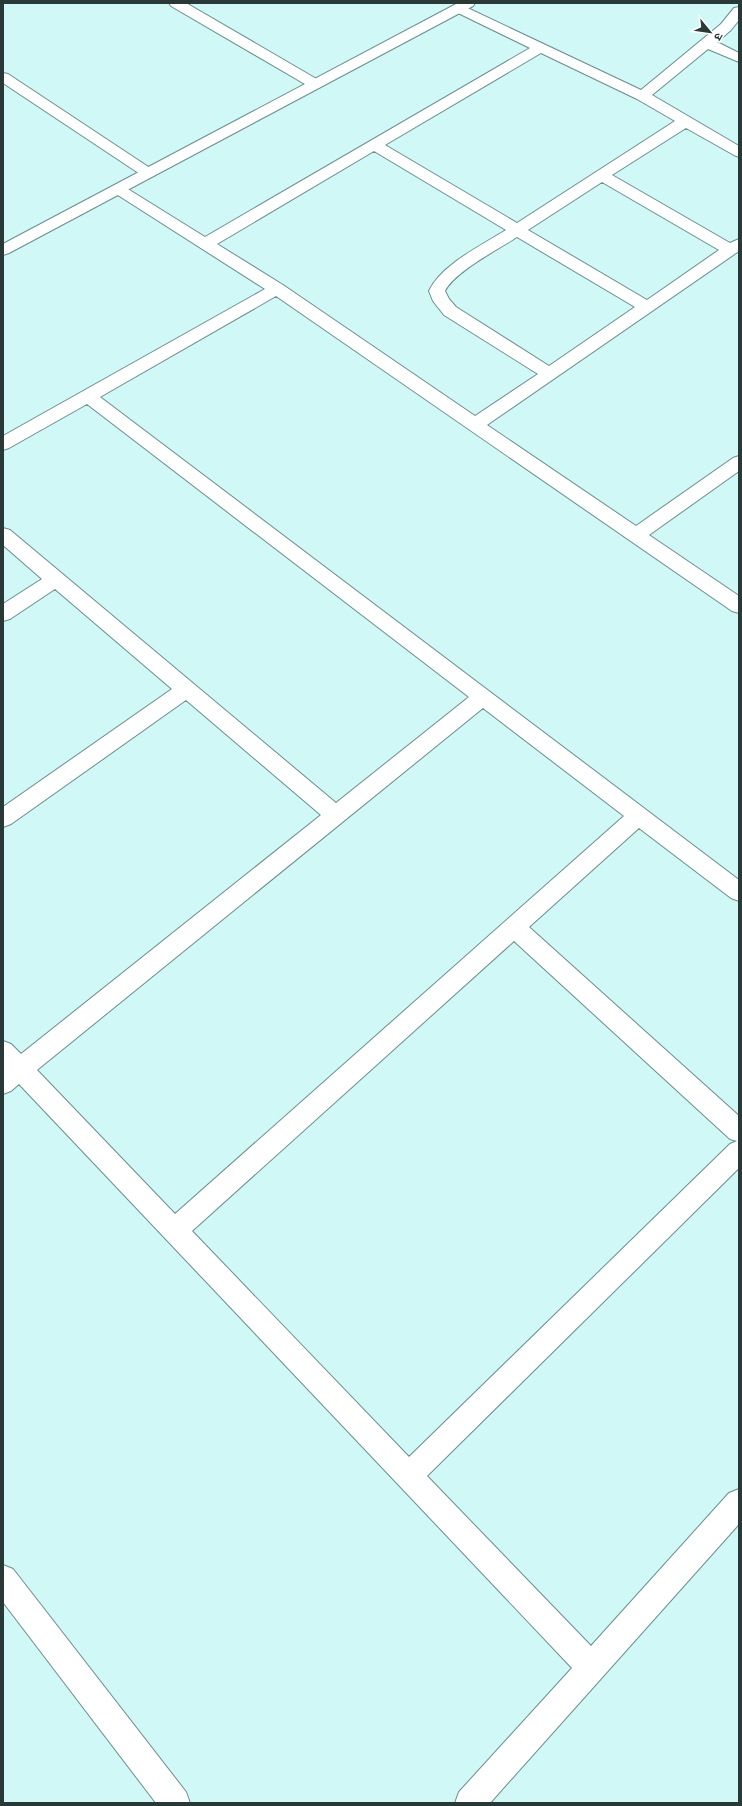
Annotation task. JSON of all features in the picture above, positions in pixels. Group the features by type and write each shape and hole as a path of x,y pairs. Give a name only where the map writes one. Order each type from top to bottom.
{"street":[{"path":"176,3 315,84"},
{"path":"3,250 464,5 541,48 642,96 739,152"},
{"path":"642,96 708,43 726,27 739,10"},
{"path":"708,43 739,58"},
{"path":"205,244 541,48"},
{"path":"3,77 148,173"},
{"path":"550,374 450,311 441,301 437,291 441,282 453,271 686,121"},
{"path":"375,145 647,307"},
{"path":"475,425 735,247 601,175"},
{"path":"118,189 276,290 739,606"},
{"path":"3,444 276,290"},
{"path":"88,396 739,892"},
{"path":"636,535 739,462"},
{"path":"3,535 336,815"},
{"path":"3,614 56,579"},
{"path":"3,818 187,689"},
{"path":"12,1076 483,697"},
{"path":"174,1231 638,815"},
{"path":"514,927 739,1131"},
{"path":"3,1051 12,1076 174,1231 592,1667"},
{"path":"408,1476 739,1152"},
{"path":"470,1803 739,1503"},
{"path":"3,1579 175,1803"}]}
